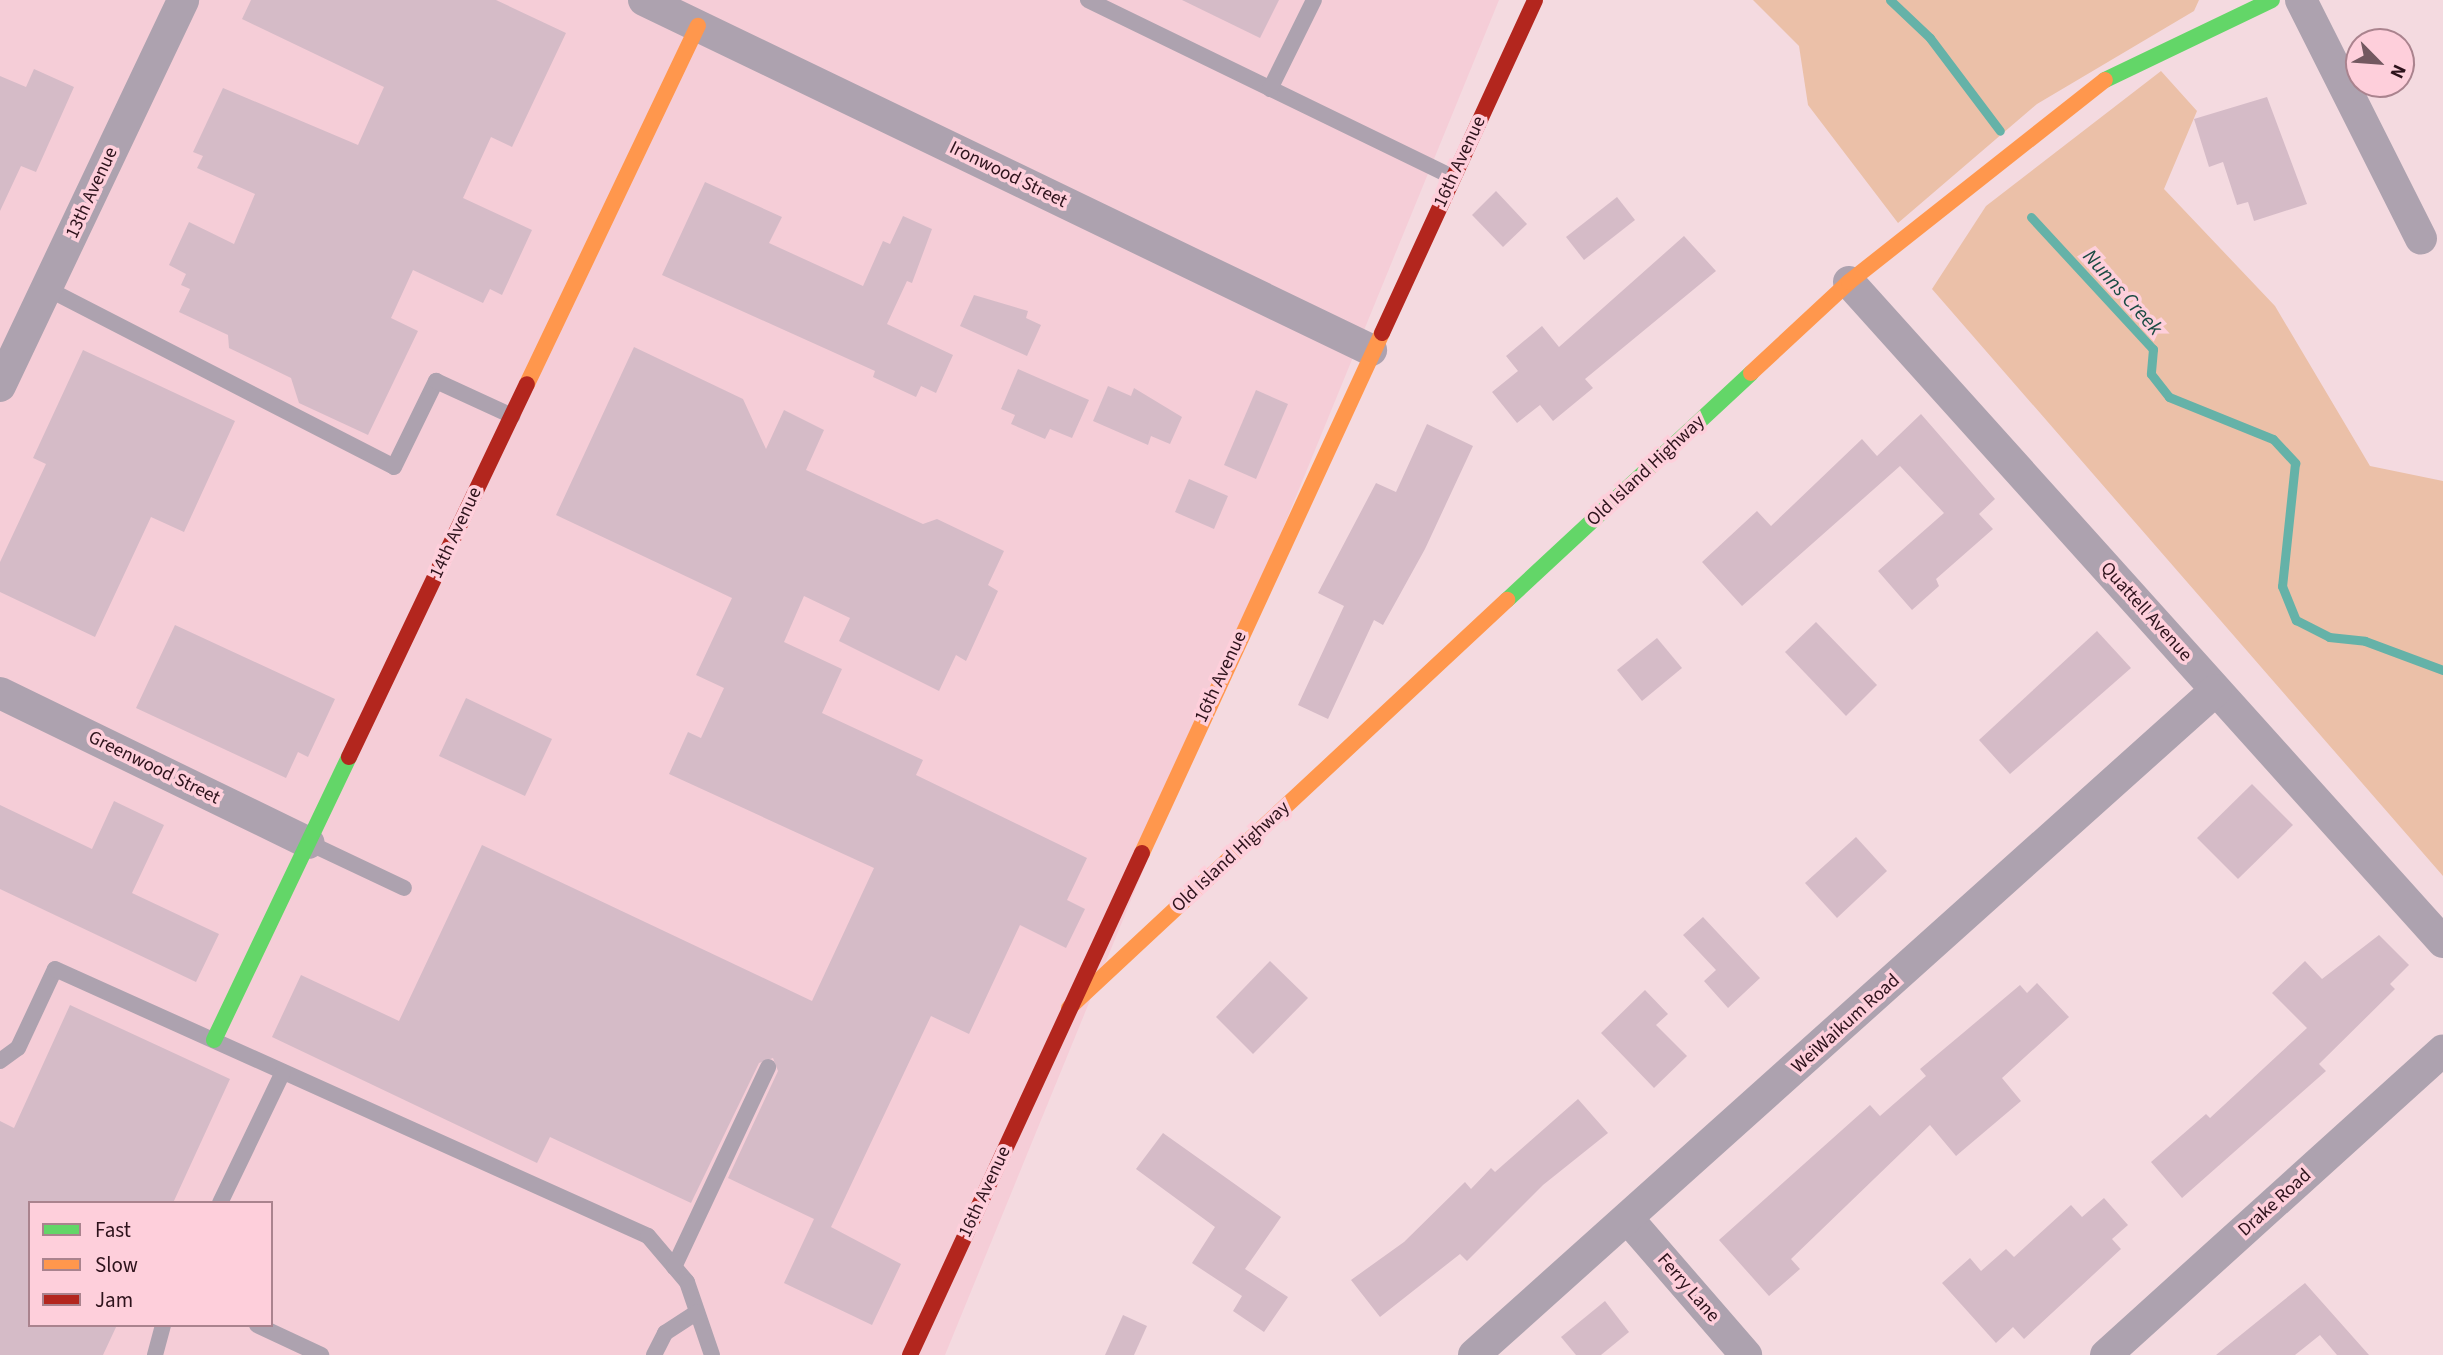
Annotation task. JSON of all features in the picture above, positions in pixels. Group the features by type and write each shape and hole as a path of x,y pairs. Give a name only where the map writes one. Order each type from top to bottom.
{"street":[{"name":"13th Avenue","path":"0,386 184,0"},
{"name":"Ironwood Street","path":"644,0 1371,350"},
{"name":"16th Avenue","path":"910,1355 1371,350 1535,0"},
{"name":"Old Island Highway","path":"1069,1008 1849,282 2103,81 2272,0"},
{"path":"2301,0 2421,239"},
{"name":"14th Avenue","path":"214,1040 698,26"},
{"name":"Quattell Avenue","path":"1849,282 2443,942"},
{"name":"WeiWaikum Road","path":"1474,1355 1629,1220 2216,690"},
{"name":"Greenwood Street","path":"0,693 309,843"},
{"name":"Drake Road","path":"2106,1355 2443,1051"},
{"name":"Ferry Lane","path":"1629,1220 1746,1355"}],"lane":[{"path":"1088,0 1453,177"},
{"path":"1270,89 1314,0"},
{"path":"46,288 394,467 436,381 512,416"},
{"path":"309,843 404,888"},
{"path":"0,1061 18,1048 55,969 648,1236 674,1267 697,1312 712,1355"},
{"path":"674,1267 768,1068"},
{"path":"221,1201 283,1072"},
{"path":"654,1355 665,1333 697,1312"},
{"path":"155,1355 162,1327"},
{"path":"261,1327 321,1355"}],"shaded area":[{"path":"0,0 1499,0 945,1355 0,1355"},
{"path":"1753,0 2199,0 2194,11 2037,104 1898,223 1808,105 1799,46"},
{"path":"2161,71 2197,111 2164,189 2275,306 2370,466 2443,481 2443,876 1932,289 1986,206"}],"building":[{"path":"251,0 496,0 566,33 512,147 491,137 463,198 532,230 502,295 490,289 483,303 413,270 391,318 418,331 368,435 299,403 291,378 229,348 228,335 179,312 190,289 181,285 186,274 169,265 189,222 234,244 255,194 197,168 203,156 193,152 223,88 358,145 384,87 242,19"},
{"path":"1182,0 1279,0 1260,38"},
{"path":"34,69 74,87 36,172 21,166 0,211 0,76 26,87"},
{"path":"2267,97 2307,204 2254,221 2248,202 2237,205 2223,162 2209,167 2194,119"},
{"path":"705,182 782,217 769,243 863,286 883,241 890,244 903,216 932,229 912,283 907,281 887,324 953,355 936,393 921,386 916,397 873,377 875,371 662,275"},
{"path":"1496,191 1527,224 1503,247 1472,215"},
{"path":"1617,197 1635,220 1584,260 1566,237"},
{"path":"1684,236 1716,271 1585,379 1593,388 1553,421 1540,405 1517,423 1492,392 1518,371 1506,356 1542,326 1559,347"},
{"path":"974,295 1028,311 1026,318 1041,325 1027,356 960,326"},
{"path":"634,347 743,399 766,449 784,410 824,430 806,470 923,524 937,519 1004,551 988,585 998,591 966,661 956,655 939,691 839,641 850,618 804,596 784,642 842,669 822,713 923,760 916,775 1087,858 1067,900 1085,909 1066,948 1020,925 969,1034 931,1016 831,1227 901,1264 872,1325 784,1283 814,1219 728,1178 778,1071 773,1058 759,1063 691,1203 550,1137 537,1163 272,1037 301,975 399,1021 482,845 812,1001 874,868 669,774 688,732 701,738 724,688 696,675 732,598 556,515"},
{"path":"83,350 235,421 184,532 151,517 95,637 0,592 0,562 46,464 33,458"},
{"path":"1018,369 1089,400 1072,438 1050,429 1045,439 1011,424 1015,415 1001,409"},
{"path":"1108,386 1131,396 1134,388 1182,417 1170,444 1151,436 1148,445 1093,421"},
{"path":"1256,390 1288,404 1256,479 1224,465"},
{"path":"1921,414 1995,499 1979,514 1993,529 1936,579 1939,586 1912,610 1878,571 1944,513 1900,466 1742,606 1702,562 1757,511 1771,526 1862,439 1877,456"},
{"path":"1427,424 1473,446 1425,549 1383,625 1374,620 1328,719 1298,705 1344,606 1318,593 1376,483 1396,492"},
{"path":"1189,479 1228,496 1214,529 1175,512"},
{"path":"1816,622 1877,685 1846,716 1785,652"},
{"path":"175,625 335,699 308,757 298,752 286,778 136,708"},
{"path":"2097,631 2131,668 2010,774 1979,740"},
{"path":"1657,638 1682,668 1642,701 1617,670"},
{"path":"466,698 552,739 525,796 439,756"},
{"path":"2252,784 2293,825 2238,879 2197,838"},
{"path":"114,801 164,825 132,893 219,934 196,982 0,889 0,805 92,849"},
{"path":"1856,837 1887,871 1837,918 1805,883"},
{"path":"1703,917 1760,978 1728,1008 1704,981 1716,970 1683,935"},
{"path":"2379,935 2409,965 2390,984 2395,989 2319,1064 2326,1071 2182,1198 2151,1162 2206,1114 2210,1118 2307,1028 2272,993 2305,961 2322,979"},
{"path":"1270,961 1308,998 1253,1054 1216,1017"},
{"path":"2037,983 2069,1017 2002,1078 2021,1101 1956,1156 1930,1125 1791,1259 1800,1269 1769,1296 1719,1240 1870,1105 1880,1116 1926,1076 1920,1069 2020,985 2027,993"},
{"path":"1645,990 1668,1014 1656,1025 1687,1056 1654,1088 1601,1033"},
{"path":"70,1005 230,1079 174,1201 28,1201 28,1327 116,1327 103,1355 0,1355 0,1121 14,1128"},
{"path":"1578,1099 1608,1133 1543,1185 1467,1261 1460,1254 1380,1317 1351,1280 1404,1242 1465,1182 1471,1189 1491,1168 1495,1172"},
{"path":"1163,1133 1281,1217 1245,1269 1288,1297 1264,1332 1233,1311 1242,1296 1192,1263 1215,1227 1136,1169"},
{"path":"2104,1198 2128,1225 2112,1239 2121,1249 2024,1339 2013,1327 1996,1343 1942,1283 1970,1258 1981,1271 2006,1249 2014,1257 2071,1205 2082,1217"},
{"path":"2305,1283 2369,1355 2337,1355 2320,1335 2295,1355 2216,1355"},
{"path":"1605,1301 1629,1332 1601,1355 1576,1355 1561,1337"},
{"path":"1123,1315 1147,1326 1134,1355 1105,1355"}],"waterway":[{"name":"Nunns Creek","path":"1890,0 1930,38 2000,131"},
{"name":"Nunns Creek","path":"2031,217 2153,349 2151,374 2169,397 2273,439 2295,463 2282,586 2296,620 2329,637 2365,641 2443,670"}],"traffic: fast":[{"path":"2105,80 2272,0"},
{"path":"1507,600 1751,373"},
{"path":"214,1040 349,757"}],"traffic: slow":[{"path":"527,384 698,26"},
{"path":"1751,373 1849,282 2105,80"},
{"path":"1142,853 1382,333"},
{"path":"1069,1008 1507,600"}],"traffic: jam":[{"path":"1382,333 1535,0"},
{"path":"349,757 527,384"},
{"path":"910,1355 1142,853"}]}
